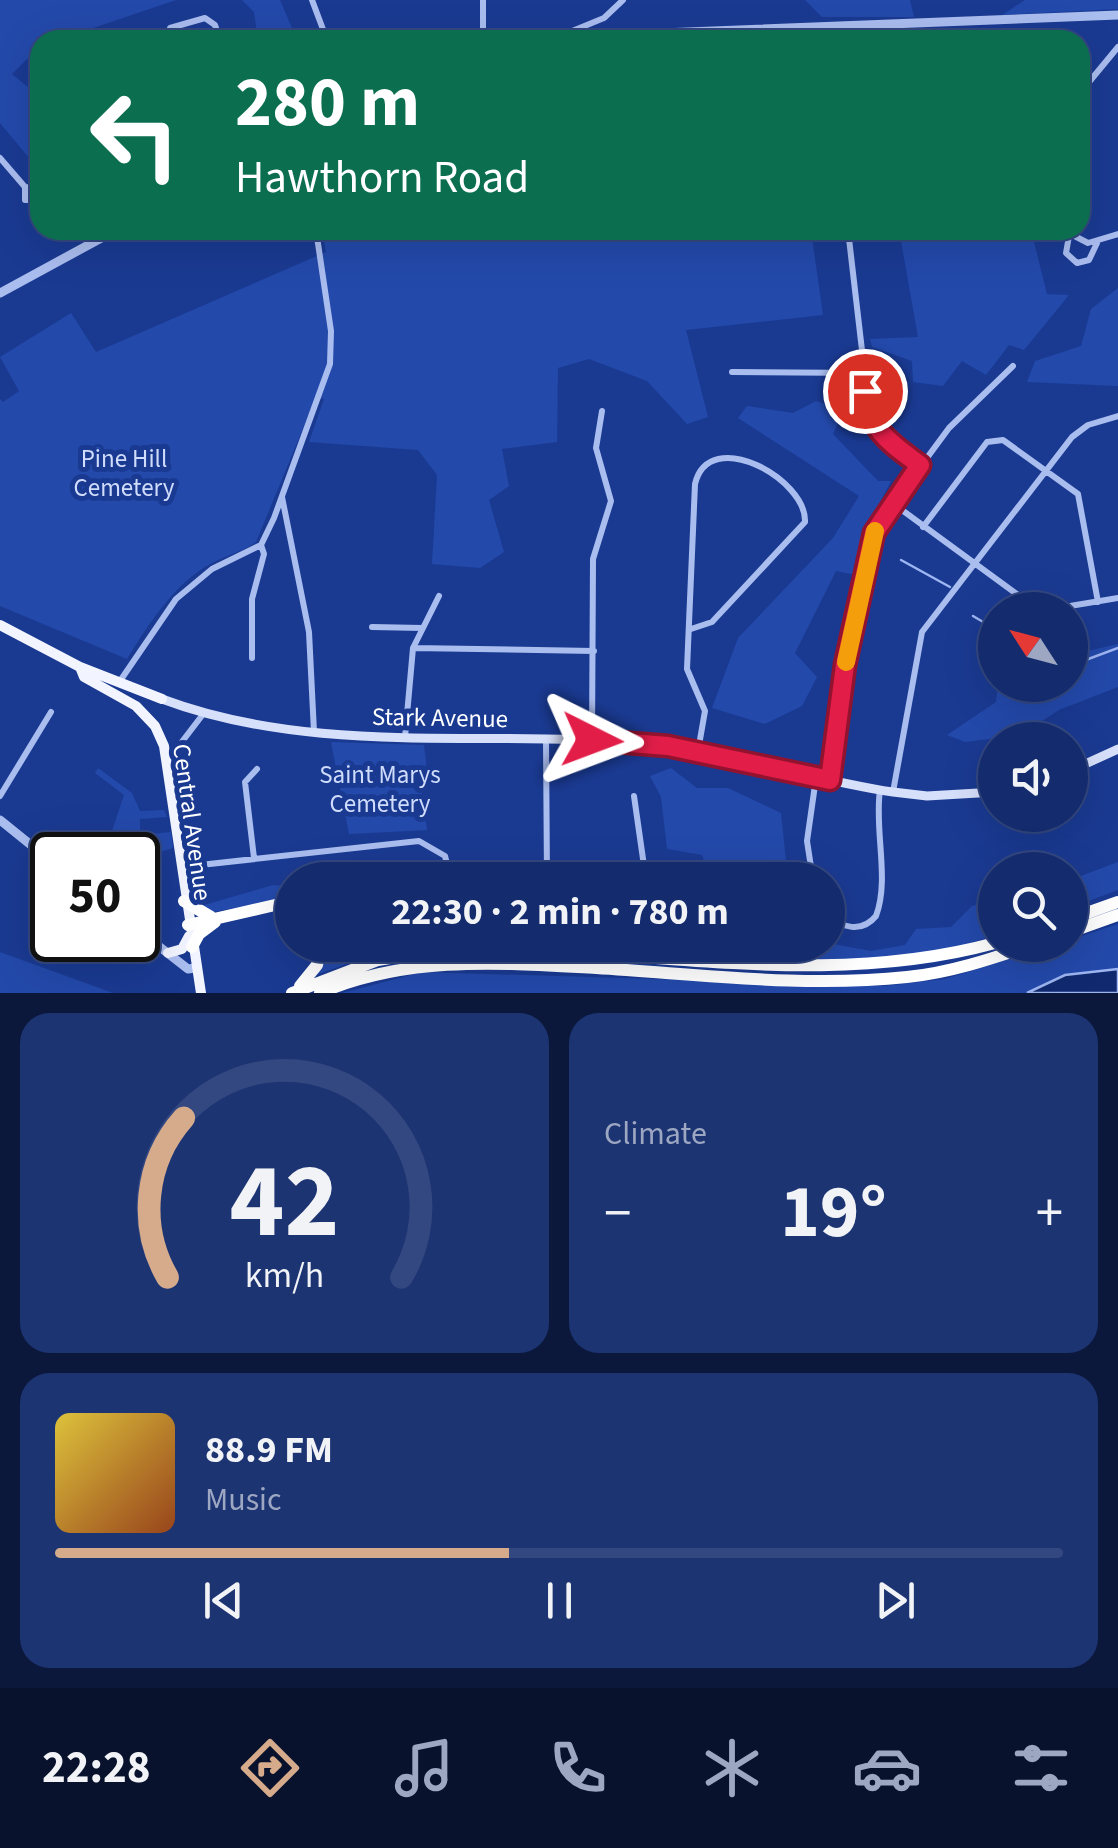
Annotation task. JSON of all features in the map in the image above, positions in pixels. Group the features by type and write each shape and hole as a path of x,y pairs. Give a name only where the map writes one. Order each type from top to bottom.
{"highway":[{"path":"184,901 214,919"},
{"path":"1088,912 1118,902"},
{"path":"190,936 214,919 275,910"},
{"path":"1088,926 1118,916"},
{"path":"190,936 199,934 214,919"},
{"path":"728,962 854,968 948,957 978,949"},
{"path":"320,993 383,971 464,962 802,980 904,977 978,958"},
{"path":"292,992 314,970 316,962"},
{"path":"292,992 373,962"}],"main road":[{"name":"Central Avenue","path":"0,625 80,667 84,677 111,690 149,718 168,760 184,901 201,993"},
{"name":"Stark Avenue","path":"80,667 204,712 314,732 649,743 893,792 978,792"},
{"path":"111,690 120,681"},
{"path":"1088,763 1118,749"},
{"path":"168,953 182,949 190,936"}],"street":[{"path":"312,0 322,30"},
{"path":"482,30 483,0"},
{"path":"574,30 604,18 623,0"},
{"path":"832,30 1118,15"},
{"path":"170,30 175,25 205,18 216,30"},
{"path":"604,18 608,30"},
{"path":"1090,81 1118,48"},
{"path":"0,158 24,188"},
{"path":"1090,240 1097,242 1118,234"},
{"path":"0,293 98,240"},
{"path":"120,681 160,618 186,590 212,569 261,544 330,364 331,331 317,240"},
{"path":"849,240 863,373 874,428 920,465"},
{"path":"1066,240 1066,253 1077,263 1089,260 1097,242"},
{"path":"830,780 843,678 876,527 891,502 970,405 1013,366"},
{"path":"732,372 863,373"},
{"path":"592,740 594,552 611,501 596,448 602,411"},
{"path":"893,792 919,638 1077,433 1118,416"},
{"path":"923,527 991,440 1007,442 1080,498 1098,602"},
{"path":"691,629 712,622 804,522 797,497 750,462 718,459 697,477 688,675 705,710 698,752"},
{"path":"282,496 309,632 314,732"},
{"path":"891,502 1029,604 1051,608 1118,598"},
{"path":"252,658 252,599 264,554 261,544"},
{"path":"405,736 413,648 440,596"},
{"path":"372,627 422,628"},
{"path":"413,648 594,651"},
{"path":"0,796 51,712"},
{"path":"168,760 204,712"},
{"path":"546,739 548,862"},
{"path":"254,858 245,782 257,769"},
{"path":"811,862 808,832 816,778"},
{"path":"845,925 857,927 876,916 880,895 876,824 880,790"},
{"path":"634,796 643,862"},
{"path":"0,820 30,844"},
{"path":"180,867 419,841 435,847 446,862"},
{"path":"160,947 188,969 195,968"}],"green space":[{"path":"0,0 176,0 88,30 30,30 30,56 12,74 30,89 30,159 0,123"},
{"path":"242,0 280,0 293,30 257,30 254,12"},
{"path":"805,0 910,0 914,17 822,17"},
{"path":"1025,0 1118,0 1118,9 1002,15"},
{"name":"Pine Hill Cemetery","path":"324,240 812,240 823,315 686,330 708,417 687,424 647,381 589,359 558,368 557,442 502,449 509,486 489,500 504,552 480,568 432,564 437,475 418,450 309,442 324,399 316,397 256,542 212,563 186,581 153,619 127,659 0,606 0,399 3,402 19,391 0,357 71,313 96,352 326,252"},
{"path":"901,240 1034,240 1047,294 1069,295 1024,350 1009,345 986,375 962,361 943,386 913,382 912,361 872,347 870,339 918,337"},
{"path":"1118,288 1118,386 1027,382 1035,361 1081,346 1091,309"},
{"path":"816,401 844,410 833,434 878,481 891,481 871,520 856,575 836,571 795,653 817,677 802,706 765,724 712,708 738,638 833,538 859,496 738,418 747,406 793,413"},
{"path":"1118,644 1118,687 1088,699 1088,651"},
{"path":"996,702 1080,702 1041,722 978,722 978,740 965,742 947,735"},
{"name":"Saint Marys Cemetery","path":"331,742 424,745 429,785 421,787 427,830 349,834"},
{"path":"98,768 132,793 140,811 164,810 167,817 140,819 140,832 112,832 124,795 95,773"},
{"path":"671,768 697,788 728,788 781,813 786,862 704,862 702,855 667,849 661,797 650,776"},
{"path":"171,832 173,848 160,852 160,833"},
{"path":"1118,862 1118,890 1088,901 1088,873"},
{"path":"275,885 275,901 212,912 201,906"},
{"path":"978,904 978,940 930,952 845,961 845,946 871,951 905,945 916,929 951,927"},
{"path":"1118,924 1118,969 1065,975 1027,993 342,993 422,972 885,986 945,979 1000,962 1088,962 1088,934"},
{"path":"0,952 113,993 0,993"},
{"path":"319,962 352,962 316,975"}],"shaded area":[{"path":"1118,969 1118,993 1027,993 1065,975"}],"waterway":[{"path":"901,560 950,587"},
{"path":"973,616 978,619"},
{"path":"1088,659 1118,648"}],"slow traffic":[{"path":"846,662 864,596 875,531"}],"route":[{"path":"592,740 668,746 830,780 845,665 864,596 874,533 884,512 920,465 878,434 870,419 865,391"}]}
